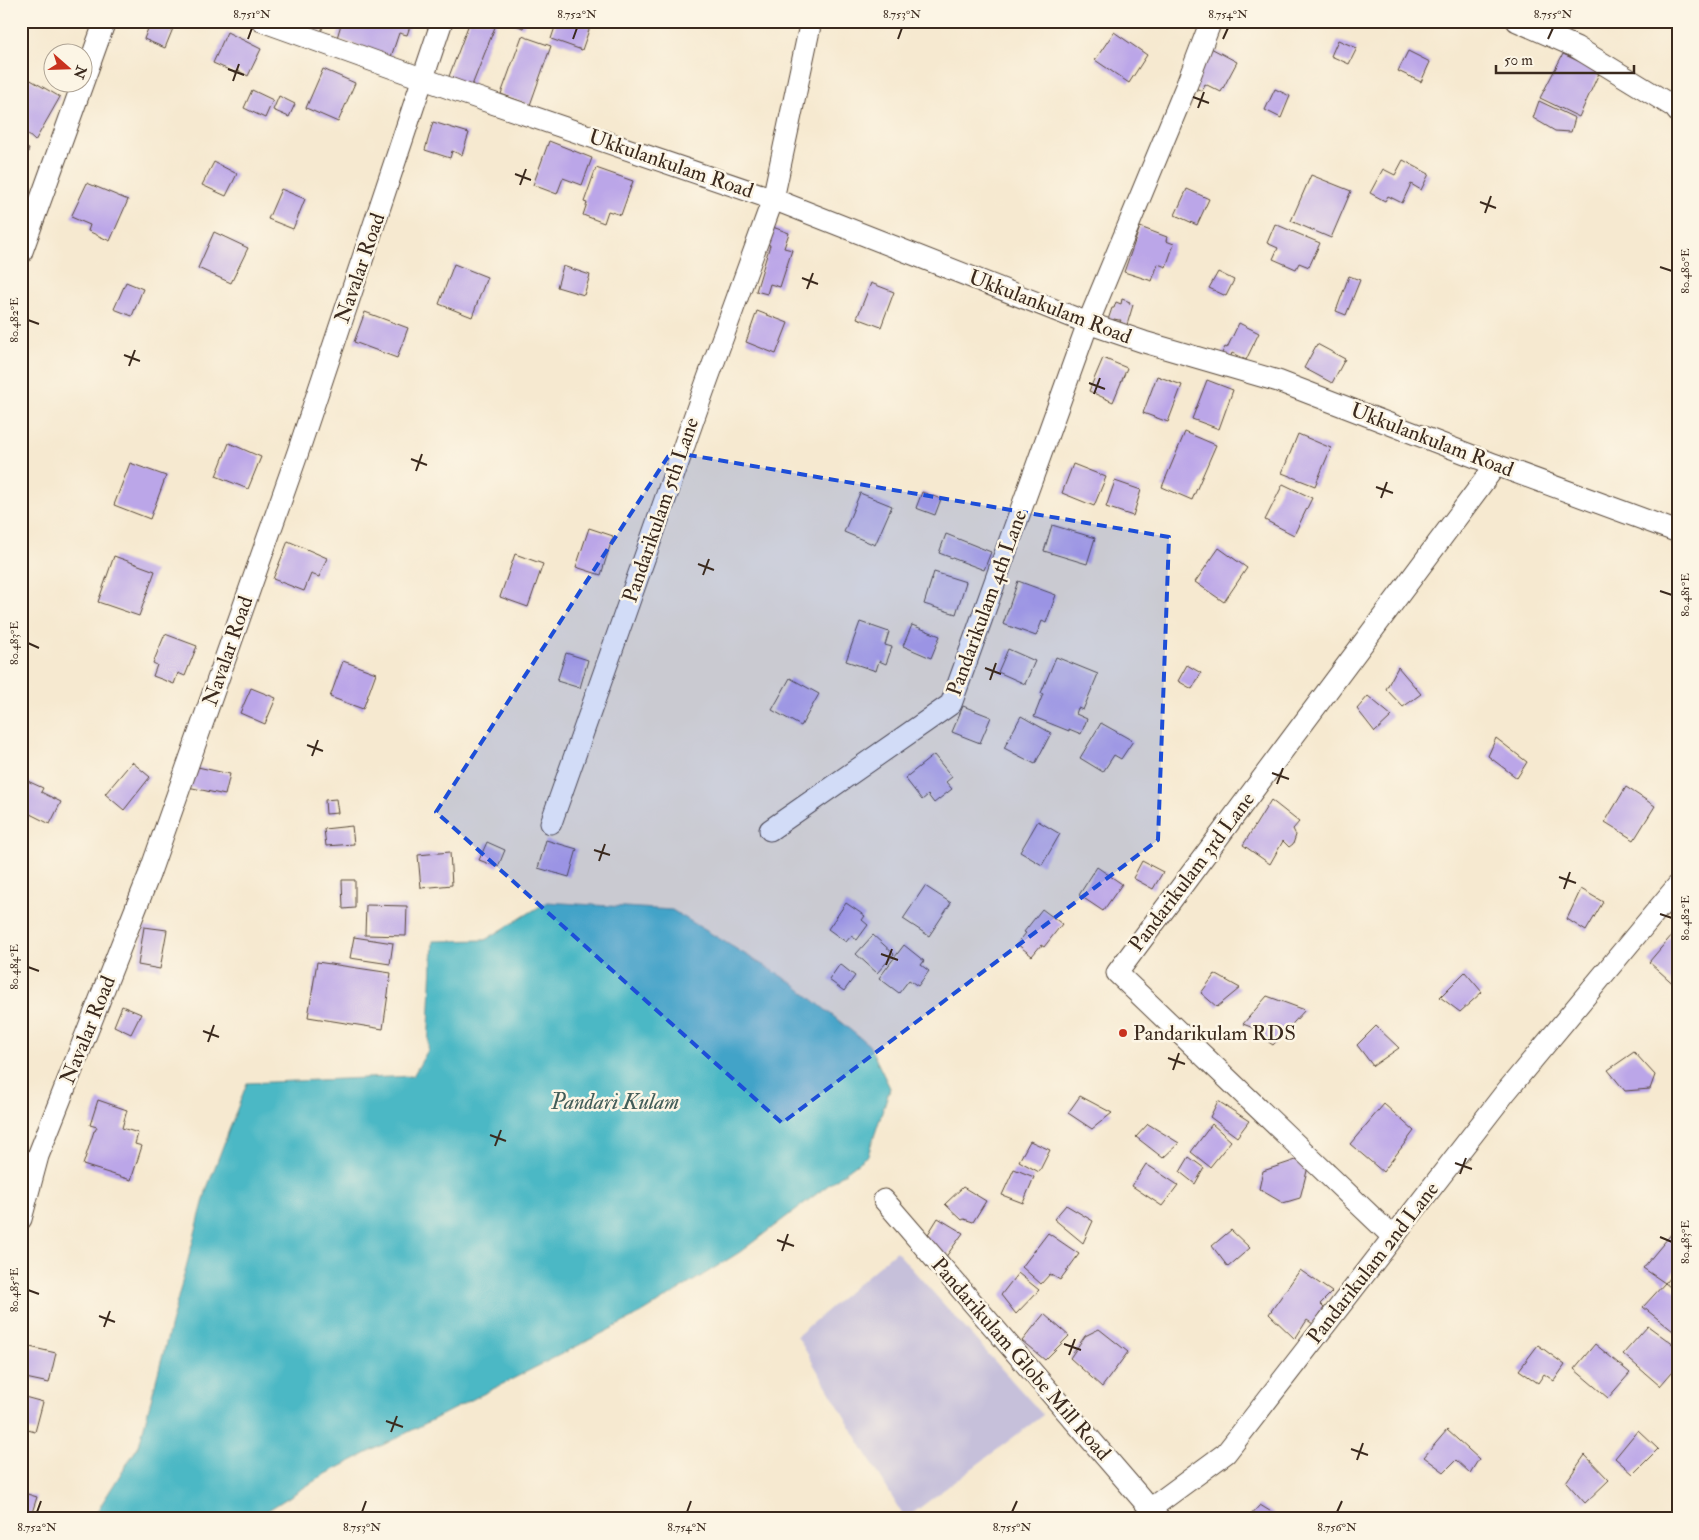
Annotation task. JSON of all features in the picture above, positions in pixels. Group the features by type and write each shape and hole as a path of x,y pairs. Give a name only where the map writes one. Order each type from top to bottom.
{"street":[{"path":"21,254 25,232 105,21"},
{"name":"Ukkulankulam Road","path":"262,21 481,99 773,199 1088,323 1144,342 1278,381 1496,465 1678,532"},
{"name":"Navalar Road","path":"21,1219 38,1156 150,875 298,452 442,21"},
{"name":"Pandarikulam 5th Lane","path":"551,823 773,199 812,21"},
{"name":"Pandarikulam 4th Lane","path":"770,830 951,704 1088,323 1187,84 1211,21"},
{"path":"1517,21 1576,47 1674,107 1678,112"},
{"name":"Pandarikulam 3rd Lane","path":"1393,1237 1117,973 1496,465"},
{"name":"Pandarikulam 2nd Lane","path":"1155,1514 1226,1453 1505,1093 1678,885"},
{"name":"Pandarikulam Globe Mill Road","path":"884,1200 1155,1514"}],"highlighted area":[{"path":"671,452 1169,537 1158,840 782,1123 436,812"}],"shaded area":[{"path":"896,1251 1043,1415 905,1519 797,1336"}],"water":[{"name":"Pandari Kulam","path":"547,902 672,910 791,982 869,1045 890,1088 868,1155 740,1252 642,1313 324,1475 254,1519 92,1519 139,1445 207,1188 247,1083 413,1076 428,1050 433,941 485,940"}],"building":[{"path":"151,21 176,21 165,48 144,39"},
{"path":"294,21 325,21 321,32"},
{"path":"342,21 412,21 407,35 399,33 391,57 337,38"},
{"path":"470,21 497,22 471,88 448,79"},
{"path":"506,21 526,21 523,28"},
{"path":"557,21 572,21 590,27 582,50 551,39"},
{"path":"227,32 261,49 248,76 237,70 236,73 213,63"},
{"path":"1114,32 1147,55 1129,83 1095,60"},
{"path":"522,36 551,46 530,105 501,94"},
{"path":"1338,40 1357,48 1349,64 1331,56"},
{"path":"1209,47 1237,62 1221,92 1205,84 1202,91 1191,86"},
{"path":"1408,51 1430,62 1421,82 1398,71"},
{"path":"1563,54 1600,71 1579,117 1540,98"},
{"path":"323,69 355,83 338,122 306,108"},
{"path":"22,75 42,87 42,92 51,92 60,97 35,141 21,128"},
{"path":"1275,89 1290,96 1281,118 1265,110"},
{"path":"252,90 273,100 265,118 244,108"},
{"path":"279,96 295,104 289,117 273,110"},
{"path":"1539,101 1575,118 1571,132 1555,131 1533,118"},
{"path":"433,122 469,133 462,155 452,151 450,158 425,150"},
{"path":"549,141 592,158 582,185 563,178 557,194 533,185"},
{"path":"21,147 29,149 22,170 21,170"},
{"path":"1403,160 1429,174 1421,190 1411,184 1402,203 1388,196 1385,201 1370,193 1383,169 1395,175"},
{"path":"214,162 237,174 226,196 202,185"},
{"path":"596,168 633,181 621,215 608,211 604,223 583,215 587,203 584,202"},
{"path":"1311,175 1351,191 1331,238 1291,221"},
{"path":"87,183 128,200 110,241 88,231 90,225 71,217"},
{"path":"281,189 305,199 293,229 268,219"},
{"path":"1187,189 1209,199 1197,225 1175,215"},
{"path":"1275,224 1320,243 1309,267 1299,263 1296,269 1273,259 1278,248 1267,243"},
{"path":"770,226 789,233 784,248 792,250 780,287 770,284 767,294 756,291 770,245 764,243"},
{"path":"1140,227 1167,237 1166,241 1174,244 1166,267 1158,264 1152,281 1124,272"},
{"path":"214,232 248,248 231,283 198,268"},
{"path":"454,264 487,277 472,317 439,304"},
{"path":"563,266 590,275 584,295 557,287"},
{"path":"1218,272 1234,280 1226,296 1209,288"},
{"path":"1349,276 1360,280 1346,315 1336,311"},
{"path":"126,282 143,289 132,316 114,309"},
{"path":"871,283 894,292 881,327 857,318"},
{"path":"1122,299 1133,305 1127,325 1120,322 1121,320 1114,319 1113,322 1108,320 1116,302 1121,304"},
{"path":"757,311 788,323 776,354 746,342"},
{"path":"365,312 408,328 397,358 354,342"},
{"path":"1239,323 1259,333 1246,360 1232,353 1229,361 1220,357 1225,347 1227,348"},
{"path":"1317,344 1345,359 1332,383 1304,368"},
{"path":"1103,358 1127,368 1113,402 1089,391"},
{"path":"1157,376 1182,385 1168,422 1143,413"},
{"path":"1207,380 1233,390 1219,429 1192,419"},
{"path":"1185,432 1216,445 1192,500 1162,487"},
{"path":"1298,434 1331,448 1315,486 1282,473"},
{"path":"229,443 261,457 248,489 216,476"},
{"path":"130,463 166,476 150,519 114,505"},
{"path":"1073,464 1106,477 1094,506 1062,493"},
{"path":"1115,481 1141,490 1133,516 1106,507"},
{"path":"1283,484 1312,498 1294,535 1265,520"},
{"path":"922,492 941,499 935,515 916,508"},
{"path":"860,493 892,506 875,545 844,532"},
{"path":"1052,525 1095,538 1087,564 1044,551"},
{"path":"589,528 613,536 601,575 576,567"},
{"path":"946,534 991,552 984,570 939,553"},
{"path":"288,541 327,558 319,577 311,574 304,591 273,579"},
{"path":"1219,548 1247,568 1224,602 1195,582"},
{"path":"515,554 543,564 528,607 500,597"},
{"path":"114,556 155,571 139,616 98,602"},
{"path":"934,572 966,582 956,614 924,604"},
{"path":"1018,581 1056,595 1046,623 1042,621 1036,636 1003,624"},
{"path":"860,622 889,632 885,645 892,647 886,664 879,661 876,671 846,661"},
{"path":"912,625 940,636 931,658 903,646"},
{"path":"165,634 197,646 185,676 178,673 174,684 153,676 157,665 153,663"},
{"path":"1008,649 1035,661 1025,684 998,672"},
{"path":"566,653 588,660 580,688 557,681"},
{"path":"1056,657 1098,674 1083,710 1078,708 1076,714 1087,719 1081,734 1034,717 1043,694 1041,693"},
{"path":"343,661 376,673 363,709 330,697"},
{"path":"1187,665 1201,673 1192,689 1178,681"},
{"path":"1398,667 1421,694 1403,707 1386,689"},
{"path":"790,678 819,694 801,726 772,710"},
{"path":"251,688 276,698 265,724 240,713"},
{"path":"1368,696 1392,716 1375,732 1357,709"},
{"path":"963,706 991,717 980,743 952,732"},
{"path":"1021,716 1051,733 1035,764 1004,748"},
{"path":"1101,723 1133,741 1121,759 1114,755 1103,772 1080,758"},
{"path":"1496,738 1527,762 1517,778 1488,756"},
{"path":"934,755 952,777 946,782 952,789 934,803 928,795 922,800 905,778"},
{"path":"132,762 150,777 124,810 105,794"},
{"path":"193,766 230,774 225,795 188,787"},
{"path":"21,778 43,788 41,792 61,802 50,824 30,814 25,825 21,823"},
{"path":"1626,787 1655,806 1634,840 1605,822"},
{"path":"336,799 338,813 326,814 325,800"},
{"path":"1271,800 1299,822 1293,829 1296,835 1293,844 1289,847 1283,841 1270,864 1243,845"},
{"path":"1038,821 1060,834 1042,865 1020,852"},
{"path":"352,826 354,844 326,846 324,829"},
{"path":"546,840 577,849 569,877 538,868"},
{"path":"487,842 505,850 498,867 479,860"},
{"path":"450,852 452,885 421,888 418,855"},
{"path":"1142,861 1163,872 1153,889 1133,878"},
{"path":"1097,867 1122,884 1103,911 1079,895"},
{"path":"342,880 355,880 355,908 343,909"},
{"path":"925,886 951,903 929,936 903,919"},
{"path":"1581,889 1603,902 1586,931 1567,919"},
{"path":"846,903 865,916 862,920 868,925 857,940 851,936 846,942 828,929"},
{"path":"366,905 407,906 406,936 365,935"},
{"path":"1042,909 1062,924 1044,947 1041,945 1032,956 1017,944"},
{"path":"144,927 167,930 160,969 138,965"},
{"path":"1678,928 1678,988 1649,962"},
{"path":"873,935 894,954 877,973 856,954"},
{"path":"354,937 393,943 390,964 350,958"},
{"path":"904,945 924,961 921,965 929,971 918,986 909,980 899,993 879,978"},
{"path":"317,962 391,973 383,1029 308,1017"},
{"path":"840,964 855,976 844,991 829,980"},
{"path":"1465,972 1482,992 1460,1012 1440,997"},
{"path":"1215,974 1240,988 1217,1007 1201,993"},
{"path":"1267,996 1305,1010 1273,1045 1264,1039 1264,1032 1243,1024"},
{"path":"122,1006 141,1014 131,1034 114,1026"},
{"path":"1376,1026 1399,1048 1373,1066 1357,1045"},
{"path":"1634,1052 1655,1075 1650,1089 1625,1091 1608,1070"},
{"path":"1080,1096 1112,1113 1092,1129 1068,1113"},
{"path":"98,1100 127,1110 122,1128 138,1133 135,1144 142,1146 131,1180 83,1165 97,1127 90,1125"},
{"path":"1218,1101 1249,1121 1237,1137 1210,1117"},
{"path":"1384,1104 1414,1131 1383,1172 1350,1144"},
{"path":"1148,1124 1179,1143 1163,1158 1136,1137"},
{"path":"1212,1124 1231,1141 1210,1167 1191,1152"},
{"path":"1030,1141 1050,1150 1039,1172 1019,1161"},
{"path":"1189,1157 1204,1168 1195,1184 1180,1172"},
{"path":"1296,1160 1308,1167 1300,1198 1283,1203 1259,1189 1263,1171"},
{"path":"1146,1164 1178,1185 1162,1206 1132,1186"},
{"path":"1014,1169 1034,1177 1023,1203 1002,1195"},
{"path":"963,1187 986,1201 973,1222 962,1220 945,1204"},
{"path":"1066,1205 1093,1221 1083,1243 1054,1219"},
{"path":"938,1218 963,1233 945,1258 925,1239"},
{"path":"1678,1226 1678,1268 1665,1283 1643,1268"},
{"path":"1231,1230 1250,1248 1228,1267 1212,1246"},
{"path":"1048,1233 1079,1254 1060,1280 1050,1274 1041,1284 1022,1267"},
{"path":"1300,1270 1332,1292 1320,1304 1324,1308 1313,1324 1307,1320 1295,1339 1269,1314"},
{"path":"1018,1273 1039,1290 1016,1314 1001,1295"},
{"path":"1665,1283 1678,1293 1678,1335 1643,1307"},
{"path":"1044,1314 1069,1336 1045,1360 1022,1341"},
{"path":"1648,1326 1678,1348 1678,1365 1660,1386 1623,1354"},
{"path":"1099,1329 1128,1352 1102,1387 1070,1358 1085,1336"},
{"path":"1595,1344 1630,1373 1608,1398 1574,1369"},
{"path":"21,1345 56,1353 49,1383 21,1377"},
{"path":"1538,1345 1565,1365 1554,1381 1544,1374 1538,1383 1519,1370"},
{"path":"21,1396 43,1402 35,1432 21,1428"},
{"path":"1447,1430 1479,1459 1470,1473 1456,1460 1444,1472 1424,1457"},
{"path":"1638,1430 1658,1449 1633,1474 1615,1458"},
{"path":"1585,1455 1609,1480 1585,1503 1566,1482"},
{"path":"21,1492 37,1497 30,1519 21,1519"},
{"path":"1260,1505 1283,1519 1247,1519"}],"place":[{"name":"Pandarikulam RDS","path":"1123,1033"}]}
